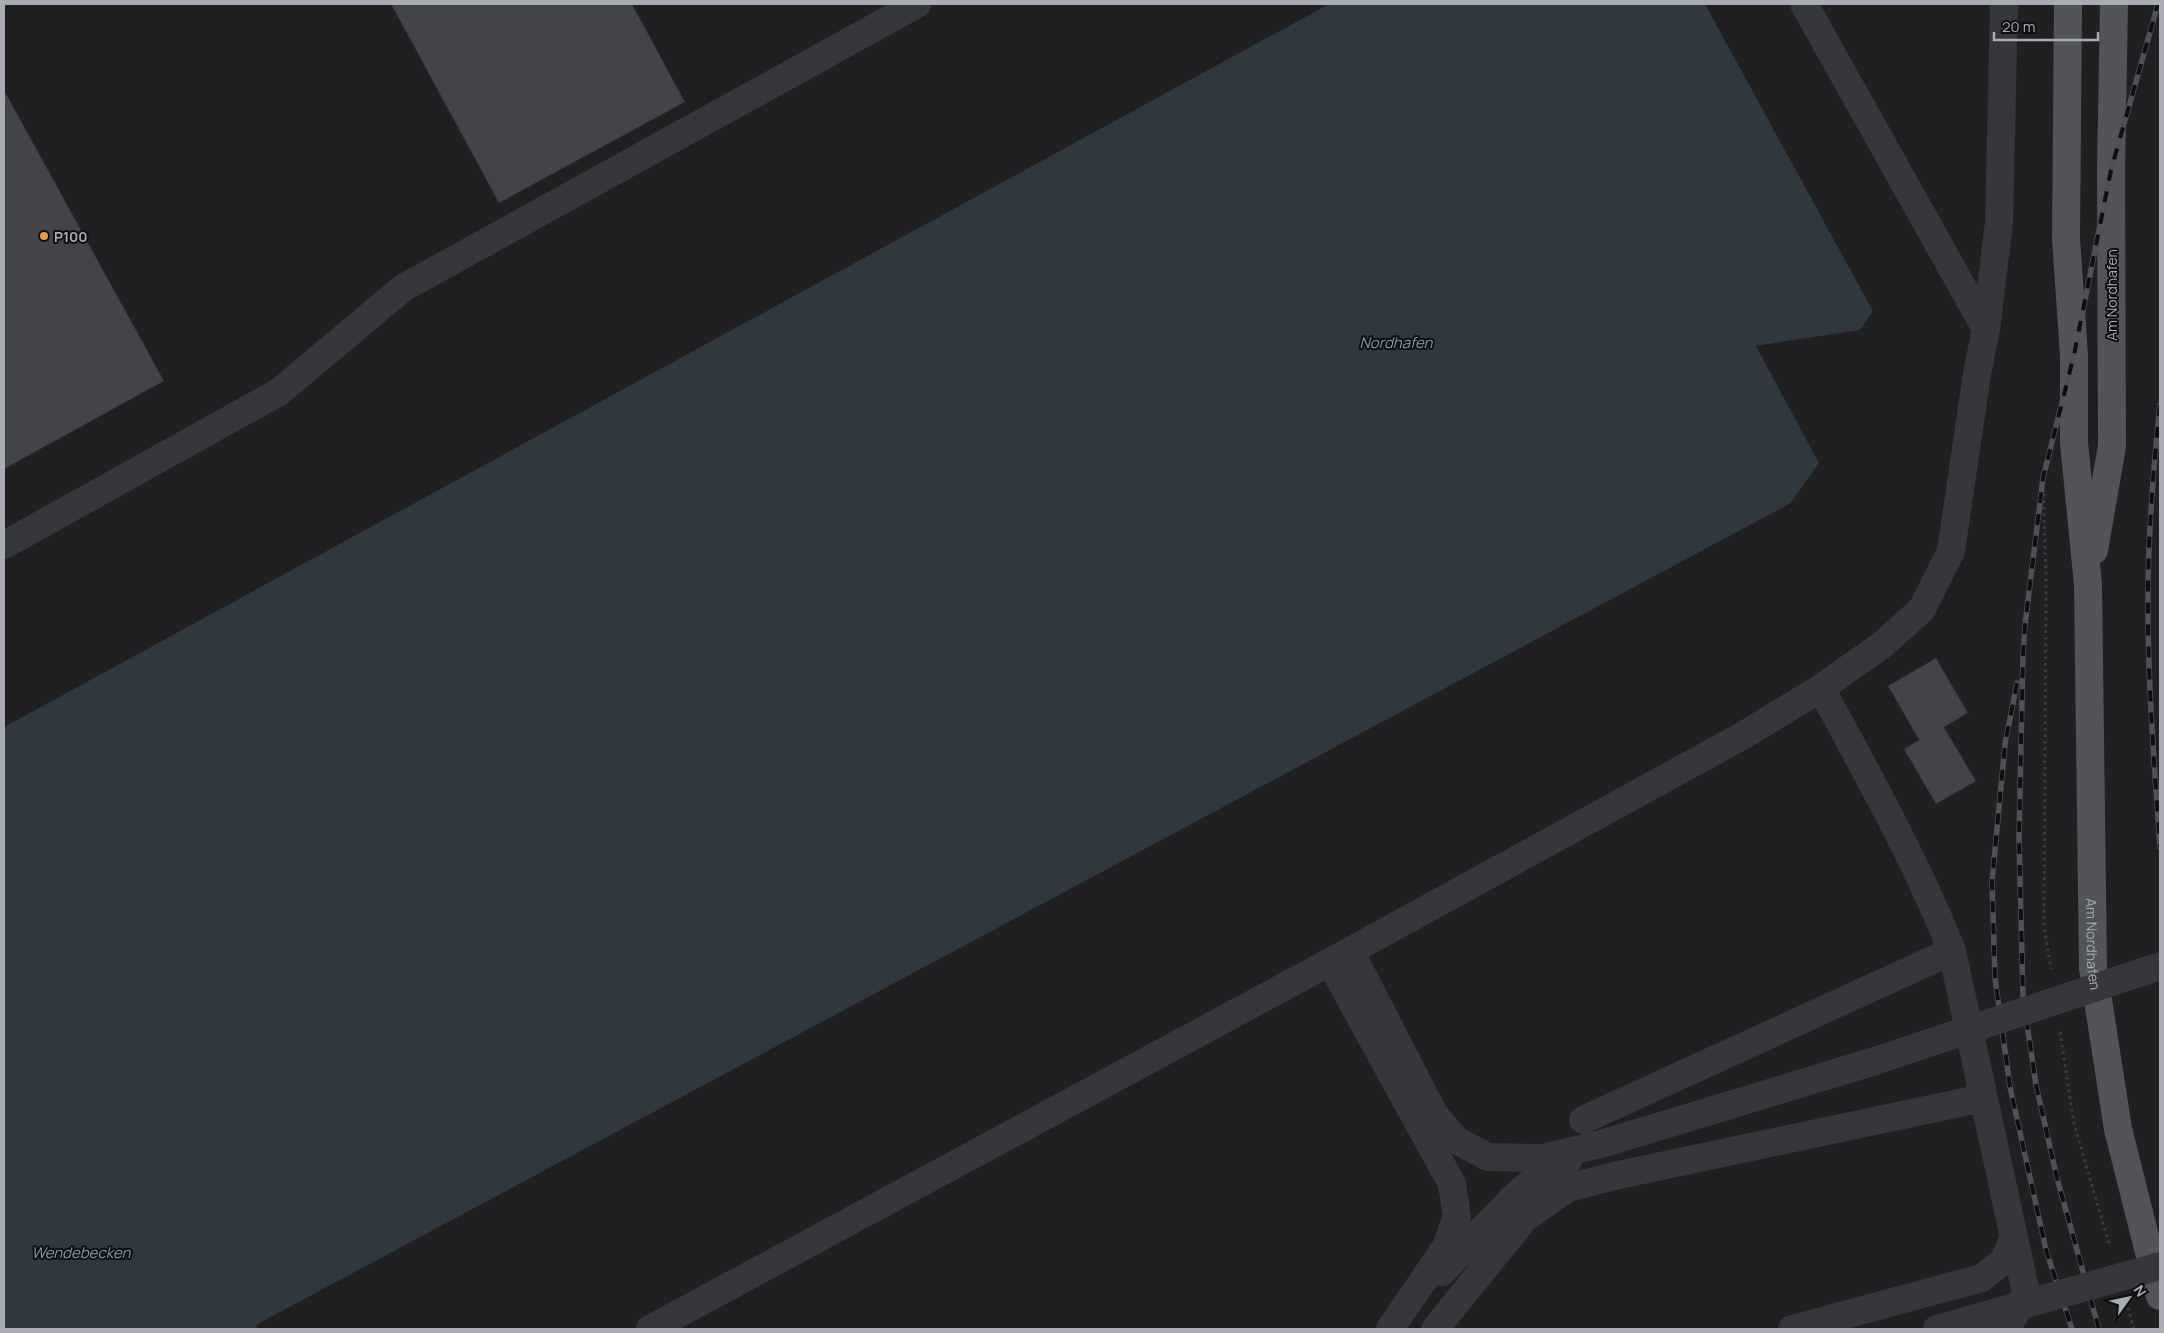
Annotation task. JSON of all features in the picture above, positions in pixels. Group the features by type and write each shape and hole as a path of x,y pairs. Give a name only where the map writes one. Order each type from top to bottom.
{"main road":[{"name":"Am Nordhafen","path":"2068,4 2066,238 2074,355 2074,443 2088,584 2093,968 2118,1130 2160,1296"},
{"name":"Am Nordhafen","path":"2088,584 2112,446 2111,170 2114,4"}],"lane":[{"path":"4,545 279,392 403,288 917,4"},
{"path":"1804,4 1986,330"},
{"path":"650,1329 1340,957 1744,736 1821,688 1882,645 1922,609 1951,551 1977,374 1986,330 1999,224 2004,4"},
{"path":"1821,688 1912,860 1952,951 2026,1293 2007,1329"},
{"path":"1583,1120 1952,951"},
{"path":"1340,957 1434,1114 1456,1140 1488,1157 1542,1158 1600,1144 1875,1061 2160,966"},
{"path":"1340,957 1452,1184 1457,1217 1446,1247 1395,1323"},
{"path":"1435,1329 1526,1218 1568,1188 1624,1174 1983,1098"},
{"path":"1395,1323 1514,1196 1537,1177 1600,1144"},
{"path":"1792,1329 1982,1278 2004,1260 2014,1237"},
{"path":"1937,1329 2160,1266"}],"path":[{"path":"2043,478 2046,580 2044,926 2051,974"},
{"path":"2060,1030 2074,1124 2112,1256"},
{"path":"2126,1302 2134,1329"}],"shaded area":[{"path":"4,4 1329,4 4,727"},
{"path":"1705,4 2160,4 2160,1329 258,1329 256,1325 1791,503 1819,463 1756,346 1859,330 1873,311"}],"water":[{"name":"Nordhafen","path":"1329,4 1705,4 1873,311 1860,330 1756,346 1819,463 1791,503 256,1325 258,1329 4,1329 4,727"}],"building":[{"path":"391,4 632,4 685,102 499,203"},
{"name":"P100","path":"4,90 164,381 4,469"},
{"path":"1936,658 1968,713 1944,727 1976,781 1936,804 1904,749 1919,740 1888,686"}],"railway":[{"path":"2099,1329 2057,1178 2036,1085 2023,997 2019,838 2023,655 2043,478 2074,355 2111,170 2158,4"},
{"path":"2160,405 2152,494 2148,585 2150,698 2160,847"},
{"path":"2017,683 2005,744 1992,882 1995,978 2010,1087 2046,1250 2072,1329"}],"place":[{"name":"P100","path":"44,236"}],"water label":[{"name":"Wendebecken","path":"81,1252"}]}
